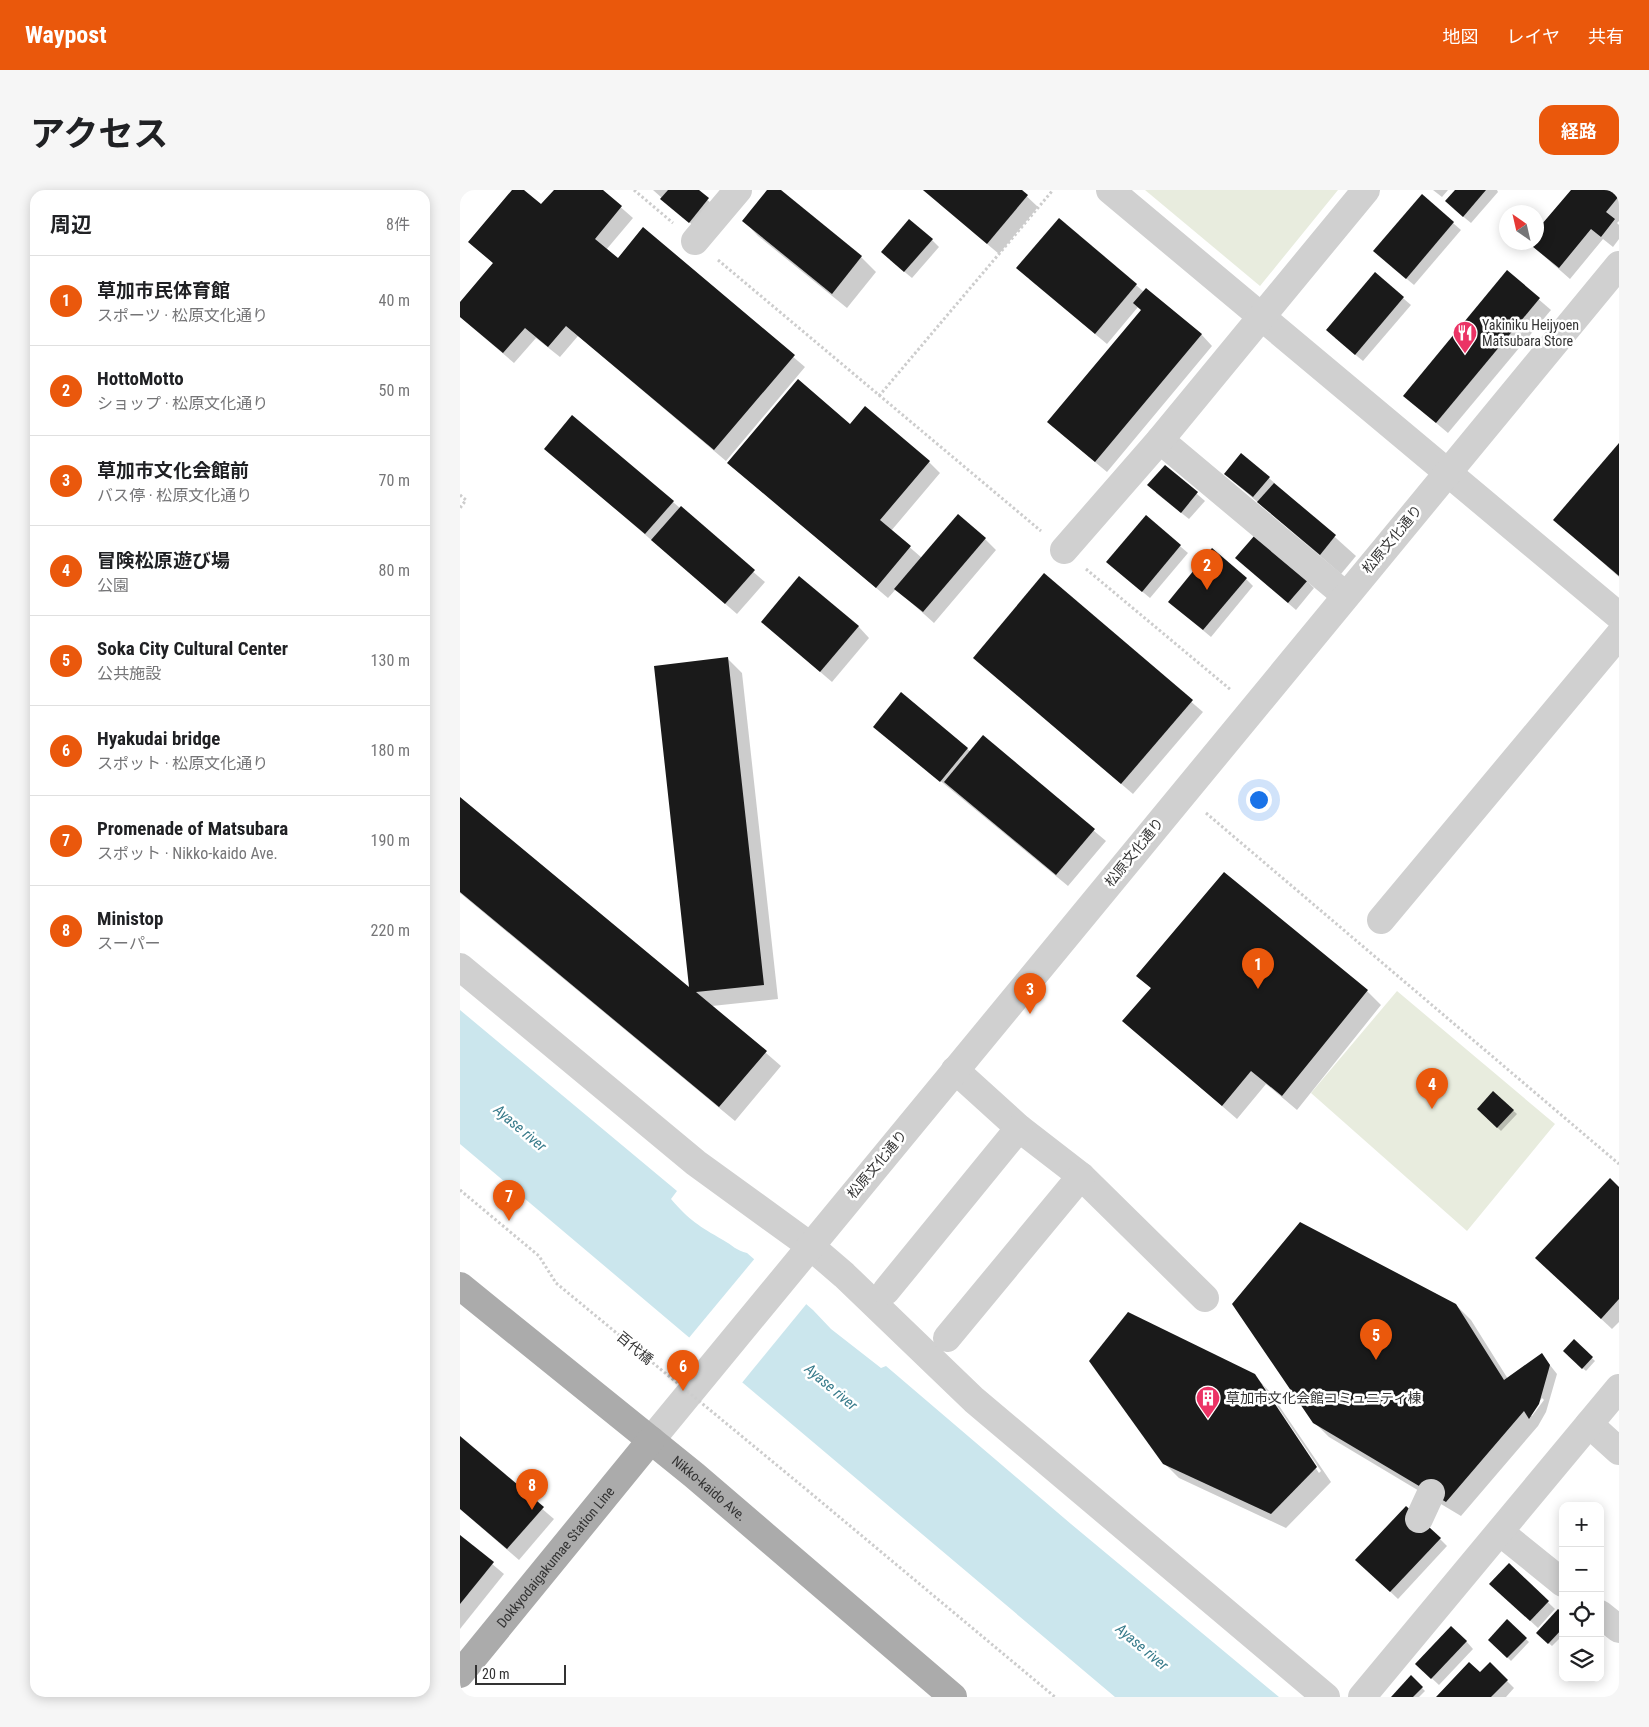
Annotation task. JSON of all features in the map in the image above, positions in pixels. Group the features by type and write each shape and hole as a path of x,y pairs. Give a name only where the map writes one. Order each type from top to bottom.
{"main road":[{"name":"Nikko-kaido Ave.","path":"460,1286 651,1440 954,1697"},
{"name":"Dokkyodaigakumae Station Line","path":"460,1674 651,1440"}],"street":[{"path":"1110,190 1619,616"},
{"path":"1064,550 1160,440 1260,316 1366,190"},
{"path":"695,241 731,193"},
{"name":"松原文化通り","path":"651,1440 802,1254 1619,265"},
{"path":"1160,440 1345,596"},
{"path":"1381,920 1619,635"},
{"path":"460,967 696,1163 802,1254 844,1275 974,1400 1326,1697"},
{"path":"955,1070 1019,1128 1081,1176 1205,1298"},
{"path":"886,1291 1019,1128"},
{"path":"948,1338 1081,1176"},
{"path":"1362,1697 1619,1388"},
{"path":"1588,1424 1619,1451"},
{"path":"1420,1519 1431,1493"},
{"path":"1500,1532 1559,1580"},
{"path":"1604,1617 1619,1629"}],"path":[{"path":"634,190 1252,708"},
{"path":"879,396 1052,190"},
{"path":"460,495 466,500 460,508"},
{"path":"1182,793 1619,1164"},
{"name":"百代橋","path":"460,1190 539,1256 556,1283 1055,1697"}],"shaded area":[{"path":"1145,190 1338,190 1260,286"},
{"path":"1397,991 1555,1124 1467,1231 1311,1093"}],"water":[{"name":"Ayase river","path":"460,1010 677,1191 671,1199 689,1218 737,1249 747,1253 813,1310 831,1329 881,1368 886,1366 1071,1524 1279,1697 1115,1697 460,1144"}],"pier":[{"path":"756,1257 808,1302 741,1384 688,1339"}],"building":[{"path":"512,190 524,190 541,204 554,190 603,190 622,206 595,239 618,258 643,227 795,355 714,450 566,326 548,347 525,328 503,353 460,317 460,302 493,263 468,242"},
{"path":"668,190 699,190 709,198 689,223 660,199"},
{"path":"767,190 781,190 862,256 832,294 742,221"},
{"path":"923,190 1022,190 1028,195 987,244"},
{"path":"1455,190 1486,190 1463,217 1445,201"},
{"path":"1571,190 1619,190 1619,196 1606,212 1615,219 1601,237 1591,229 1559,268 1537,250 1544,250 1544,222"},
{"path":"1422,194 1454,222 1406,279 1373,251"},
{"path":"1059,218 1137,284 1095,334 1016,268"},
{"path":"909,219 933,239 904,272 881,252"},
{"path":"1507,270 1540,298 1436,423 1403,396"},
{"path":"1375,272 1404,297 1355,355 1326,330"},
{"path":"1146,288 1202,334 1095,462 1047,422 1141,310 1133,303"},
{"path":"798,379 850,424 865,406 930,461 880,520 911,546 876,588 727,463"},
{"path":"572,415 674,501 645,534 544,449"},
{"path":"1619,443 1619,576 1553,520"},
{"path":"1241,453 1270,477 1253,497 1224,474"},
{"path":"1165,465 1198,492 1181,513 1147,485"},
{"path":"1274,483 1336,535 1320,555 1257,502"},
{"path":"681,506 755,570 725,604 651,540"},
{"path":"958,514 986,538 923,612 894,589"},
{"path":"1146,515 1181,545 1142,592 1106,562"},
{"path":"1255,535 1308,580 1288,603 1235,558"},
{"path":"1212,548 1247,578 1203,630 1168,602"},
{"path":"1044,573 1193,700 1121,784 973,658"},
{"path":"799,576 859,626 820,672 761,622"},
{"path":"728,657 764,985 696,992 767,1051 719,1107 460,892 460,797 689,987 654,666"},
{"path":"901,692 968,748 940,782 873,727"},
{"path":"983,735 1095,829 1056,875 944,782"},
{"path":"1224,872 1368,990 1282,1096 1251,1071 1222,1106 1122,1021 1151,988 1136,976"},
{"path":"1493,1091 1514,1110 1497,1128 1477,1109"},
{"path":"1610,1178 1619,1187 1619,1299 1601,1319 1535,1258"},
{"path":"1300,1222 1456,1304 1504,1380 1542,1353 1550,1365 1539,1404 1529,1419 1524,1411 1446,1502 1313,1423 1232,1304"},
{"name":"草加市文化会館コミュニティ棟","path":"1128,1312 1255,1374 1317,1467 1271,1514 1163,1464 1089,1361"},
{"path":"1574,1339 1593,1357 1582,1369 1563,1351"},
{"path":"460,1436 544,1507 507,1549 460,1509"},
{"path":"1406,1506 1441,1538 1390,1592 1355,1560"},
{"path":"460,1535 494,1562 460,1604"},
{"path":"1509,1563 1549,1601 1530,1621 1489,1584"},
{"path":"1559,1610 1559,1632 1548,1644 1536,1633"},
{"path":"1507,1619 1527,1638 1507,1658 1488,1640"},
{"path":"1451,1626 1467,1641 1431,1679 1415,1664"},
{"path":"1469,1662 1480,1672 1490,1662 1508,1680 1491,1697 1436,1697"},
{"path":"1411,1675 1423,1687 1413,1697 1391,1697"}],"place":[{"name":"Yakiniku Heijyoen Matsubara Store","path":"1465,354"},
{"name":"HottoMotto","path":"1207,590"},
{"name":"草加市民体育館","path":"1258,989"},
{"name":"草加市文化会館前","path":"1030,1014"},
{"name":"冒険松原遊び場","path":"1432,1109"},
{"name":"Promenade of Matsubara","path":"509,1221"},
{"name":"Soka City Cultural Center","path":"1376,1360"},
{"name":"Hyakudai bridge","path":"683,1391"},
{"name":"草加市文化会館コミュニティ棟","path":"1208,1419"},
{"name":"Ministop","path":"532,1510"}]}
